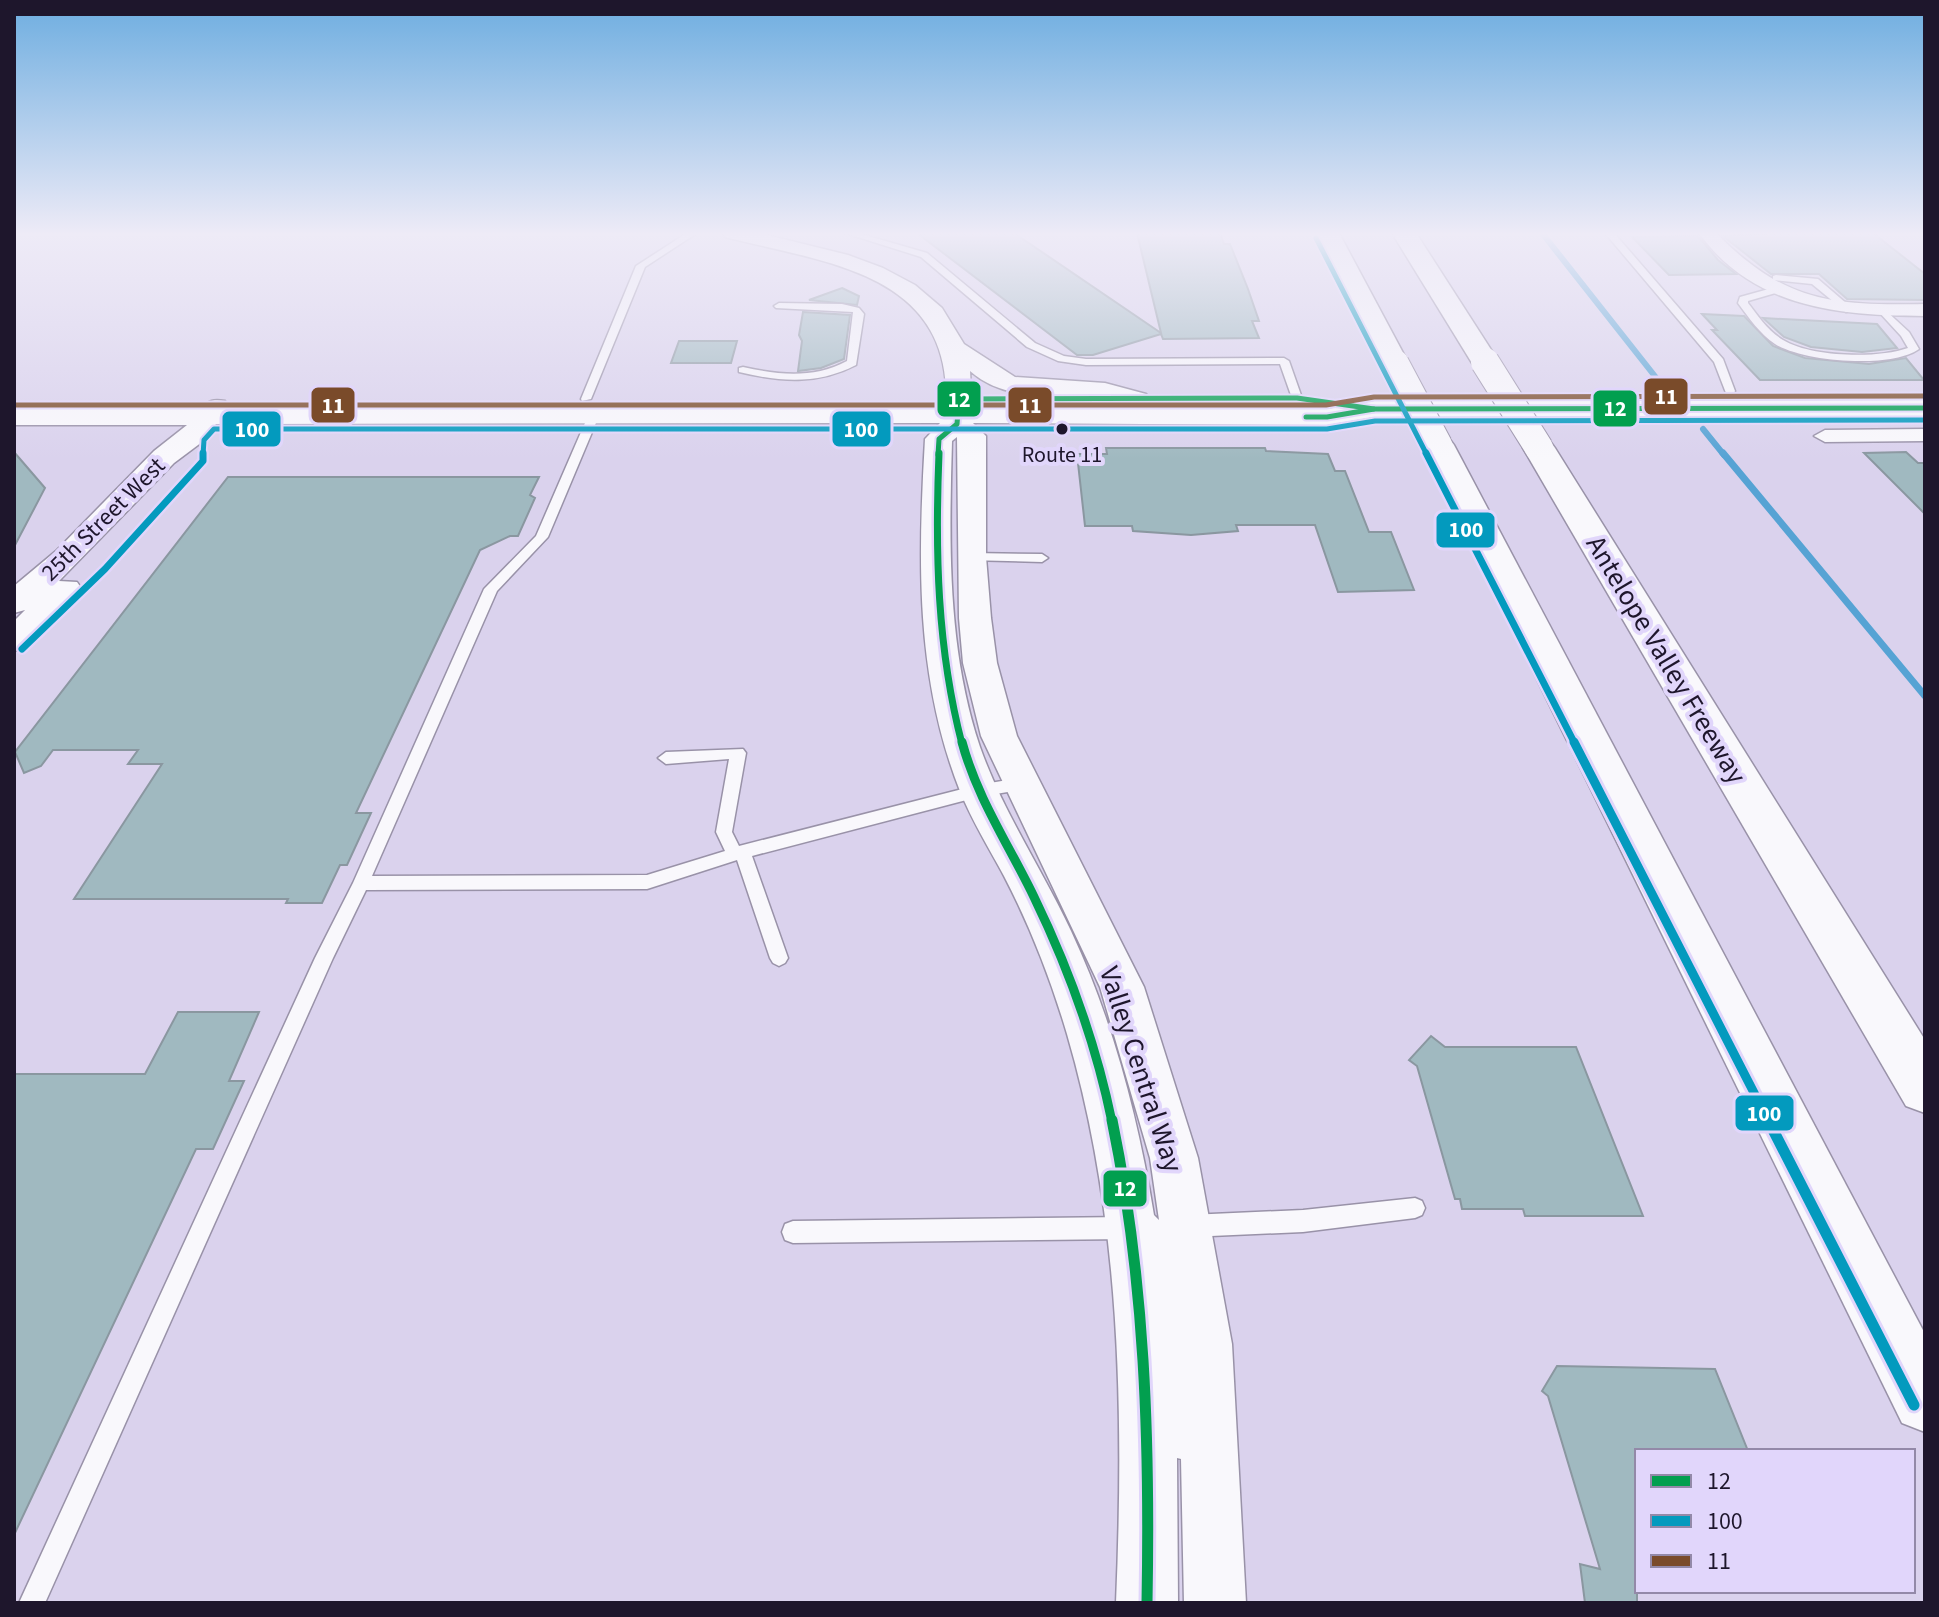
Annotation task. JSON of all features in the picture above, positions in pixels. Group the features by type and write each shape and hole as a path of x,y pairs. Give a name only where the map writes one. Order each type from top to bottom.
{"highway":[{"path":"1366,308 1925,1400"},
{"name":"Antelope Valley Freeway","path":"1451,308 1539,448 1925,1088"}],"street":[{"name":"Valley Central Way","path":"930,308 937,315 954,349 958,412 972,436 971,557 980,663 999,736 1122,987 1174,1158 1205,1344 1213,1603"},
{"path":"1833,308 1925,310"},
{"path":"954,349 973,358 989,376 1007,384 1117,390 1137,399"},
{"path":"958,412 1137,399 1297,398 1374,409 1920,413"},
{"path":"14,399 208,417"},
{"path":"14,417 208,417 589,409 1327,417 1374,409"},
{"name":"Valley Central Way","path":"958,412 939,439 933,559 944,679 959,739 978,791 1024,876 1069,978 1089,1033 1111,1113 1132,1228 1148,1380 1151,1499 1147,1603"},
{"name":"25th Street West","path":"14,603 67,558 164,457 208,417"},
{"name":"25th Street West","path":"14,640 106,550 175,475 192,455 208,417"},
{"path":"1825,436 1925,435"},
{"path":"1069,978 1092,1001 1110,1050 1151,1202 1187,1226"},
{"path":"1132,1228 1155,1252 1167,1277 1177,1330 1189,1539 1213,1603"}],"lane":[{"path":"32,1603 324,958 361,883 491,589 542,537 626,308"},
{"path":"743,370 770,376 825,377 852,363 859,314 849,308"},
{"path":"989,308 1044,353 1086,362 1284,361 1297,398"},
{"path":"1674,308 1719,361 1730,391"},
{"path":"1748,308 1780,343 1806,353 1891,356 1906,354 1914,349 1905,334 1883,311"},
{"path":"971,557 1042,558"},
{"path":"666,758 738,753 724,832 738,853 779,958"},
{"path":"361,883 647,882 738,853 978,791 1020,784"},
{"path":"1187,1226 1303,1221 1415,1208"},
{"path":"793,1232 1132,1228"}],"building":[{"path":"1016,308 1125,308 1161,333 1155,308 1255,308 1259,321 1252,321 1259,338 1163,339 1161,334 1093,355 1077,355"},
{"path":"803,312 850,315 844,359 821,368 798,371"},
{"path":"1702,314 1744,316 1773,346 1805,358 1869,364 1906,358 1924,380 1760,380 1712,330 1717,330"},
{"path":"1763,318 1877,324 1897,348 1862,352 1811,347 1784,337"},
{"path":"679,341 737,341 731,363 671,363"},
{"path":"1106,448 1265,448 1266,451 1328,454 1335,471 1345,471 1369,532 1391,532 1414,590 1338,592 1315,525 1236,525 1238,531 1191,535 1133,531 1132,526 1085,526 1077,454 1107,454"},
{"path":"14,452 45,488 14,547"},
{"path":"1906,452 1918,463 1925,463 1925,514 1864,453"},
{"path":"228,477 539,477 530,495 535,498 518,536 510,536 480,550 356,813 371,813 347,865 340,865 322,903 286,903 288,899 74,899 162,764 128,764 138,750 53,750 41,766 24,773 15,752"},
{"path":"178,1012 259,1012 229,1081 244,1081 213,1149 196,1149 14,1535 14,1074 145,1074"},
{"path":"1431,1036 1445,1047 1576,1047 1643,1216 1525,1216 1523,1209 1462,1209 1460,1199 1455,1199 1417,1066 1409,1060"},
{"path":"1557,1366 1715,1369 1747,1449 1635,1449 1637,1603 1585,1603 1580,1564 1600,1569 1548,1396 1542,1391"}],"waterway":[{"path":"1601,308 1665,389"},
{"path":"1703,429 1724,455"},
{"path":"1723,453 1925,696"}],"transit line":[{"name":"100","path":"1352,308 1914,1405"},
{"name":"11","path":"14,405 1326,405 1374,397 1925,396"},
{"name":"12","path":"1147,1603 1146,1387 1134,1244 1123,1173 1108,1102 1075,993 1034,895 979,791 952,705 944,662 937,573 939,439 957,424 959,399 1297,398 1374,409"},
{"name":"12","path":"1306,417 1327,417 1374,409 1925,408"},
{"name":"100","path":"22,649 105,569 184,483 203,461 204,440 214,429 1327,429 1375,421 1925,420"}],"place":[{"name":"Route 11","path":"1062,429"}]}
